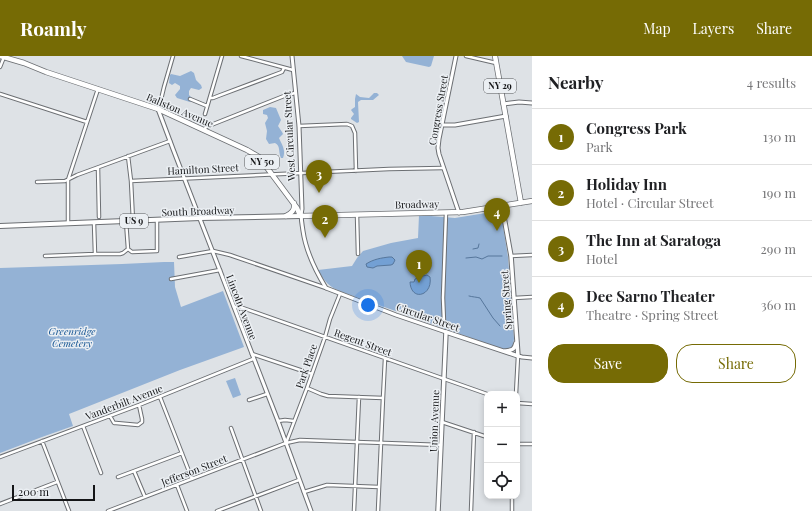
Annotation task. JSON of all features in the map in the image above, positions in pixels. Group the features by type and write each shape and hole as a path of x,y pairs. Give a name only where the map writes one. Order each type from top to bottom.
{"highway":[{"name":"NY 29","path":"495,56 521,203"},
{"name":"Ballston Avenue","path":"2,57 24,63 158,109 254,154 258,157 294,203 300,216"},
{"name":"Broadway","path":"300,216 446,213 532,201"},
{"path":"286,216 295,208 294,203"}],"main road":[{"name":"Spring Street","path":"502,206 511,256 518,356"},
{"name":"South Broadway","path":"0,226 200,218 300,216"},
{"name":"Circular Street","path":"446,332 518,356"},
{"name":"Union Avenue","path":"438,511 446,332"},
{"path":"504,352 515,348 517,340"}],"street":[{"path":"158,109 173,56"},
{"path":"205,114 222,56"},
{"path":"241,56 293,70"},
{"name":"West Circular Street","path":"292,56 299,126 302,209 300,216"},
{"name":"Congress Street","path":"456,56 438,148 443,168 459,212"},
{"path":"466,56 496,63"},
{"path":"0,67 2,57"},
{"path":"210,98 282,72 284,68"},
{"path":"68,224 68,180 98,89"},
{"path":"204,130 206,127 295,93"},
{"path":"0,94 87,122"},
{"path":"190,99 207,106"},
{"path":"504,104 519,102 532,103"},
{"name":"Lincoln Avenue","path":"158,109 311,511"},
{"path":"442,124 455,125 506,116"},
{"path":"299,126 347,124 352,126 355,133 356,171"},
{"path":"37,182 68,180 77,175 170,141"},
{"path":"128,156 133,221"},
{"path":"98,168 99,217"},
{"name":"Hamilton Street","path":"131,181 389,169 443,168"},
{"path":"444,322 443,298 446,213"},
{"path":"357,214 358,254"},
{"path":"300,216 304,239 310,258 326,288"},
{"path":"128,249 132,252 157,251 156,220"},
{"path":"45,256 123,254 128,249 126,221"},
{"path":"94,222 95,254"},
{"path":"179,257 213,251 230,255 326,288"},
{"path":"511,256 532,255"},
{"path":"171,279 220,270"},
{"name":"Circular Street","path":"326,288 396,315 446,332"},
{"name":"Park Place","path":"286,443 312,374 330,318 340,294"},
{"path":"514,298 532,297"},
{"name":"Regent Street","path":"234,307 240,307 484,393"},
{"path":"251,354 312,374"},
{"name":"Circular Street","path":"518,356 532,358"},
{"name":"Spring Street","path":"516,391 518,356"},
{"path":"378,511 385,358"},
{"name":"Vanderbilt Avenue","path":"0,457 160,397 253,359"},
{"path":"307,388 328,396 383,398"},
{"path":"249,400 267,394"},
{"path":"160,397 192,479"},
{"path":"354,511 359,397"},
{"path":"520,403 532,404"},
{"path":"110,416 114,423 138,425 142,422 139,405"},
{"path":"278,421 294,421"},
{"path":"441,422 484,436"},
{"path":"83,426 101,473"},
{"path":"231,428 261,511"},
{"path":"471,511 474,432"},
{"name":"Jefferson Street","path":"110,511 286,443 300,440 441,445"},
{"path":"42,441 69,511"},
{"path":"520,444 532,444"},
{"path":"118,477 182,453"},
{"path":"134,471 145,497"},
{"path":"217,511 299,480"},
{"path":"0,504 57,482"},
{"path":"177,485 187,511"},
{"path":"304,492 327,485 379,487"},
{"path":"512,499 512,511"}],"green space":[{"path":"402,56 434,56 431,66 429,67 406,62"},
{"path":"191,71 194,73 196,80 202,88 199,90 191,88 189,95 193,99 190,102 177,98 175,95 180,89 180,86 175,83 172,85 169,83 171,74 180,76"},
{"path":"374,93 379,95 373,100 361,100 358,102 359,122 357,123 351,119 354,114 351,110 355,107 356,94 360,97 369,98"},
{"path":"270,107 276,108 281,120 278,126 283,134 279,138 284,150 283,158 281,158 277,144 269,144 266,139 267,131 265,123 268,118 267,115 263,114 263,110"},
{"path":"498,211 501,214 508,257 514,339 511,349 505,350 342,292 328,284 318,270 352,266 363,251 391,243 418,238 419,215 455,218"},
{"name":"Greenridge Cemetery","path":"174,262 175,287 181,307 223,291 244,347 180,370 69,414 73,426 0,453 0,268"},
{"path":"235,378 241,395 233,398 226,381"}],"shaded area":[{"path":"392,257 395,260 391,265 377,266 373,268 367,267 366,264 372,261"},
{"path":"427,275 430,277 428,289 422,294 414,292 411,288 410,282 414,282 415,279"}],"waterway":[{"path":"473,249 478,248 479,244"},
{"path":"466,258 476,257 482,259 488,256 502,256"},
{"path":"469,296 480,298 500,326"}],"place":[{"name":"The Inn at Saratoga","path":"319,193"},
{"name":"Dee Sarno Theater","path":"497,231"},
{"name":"Holiday Inn","path":"325,238"},
{"name":"Congress Park","path":"419,283"}]}
